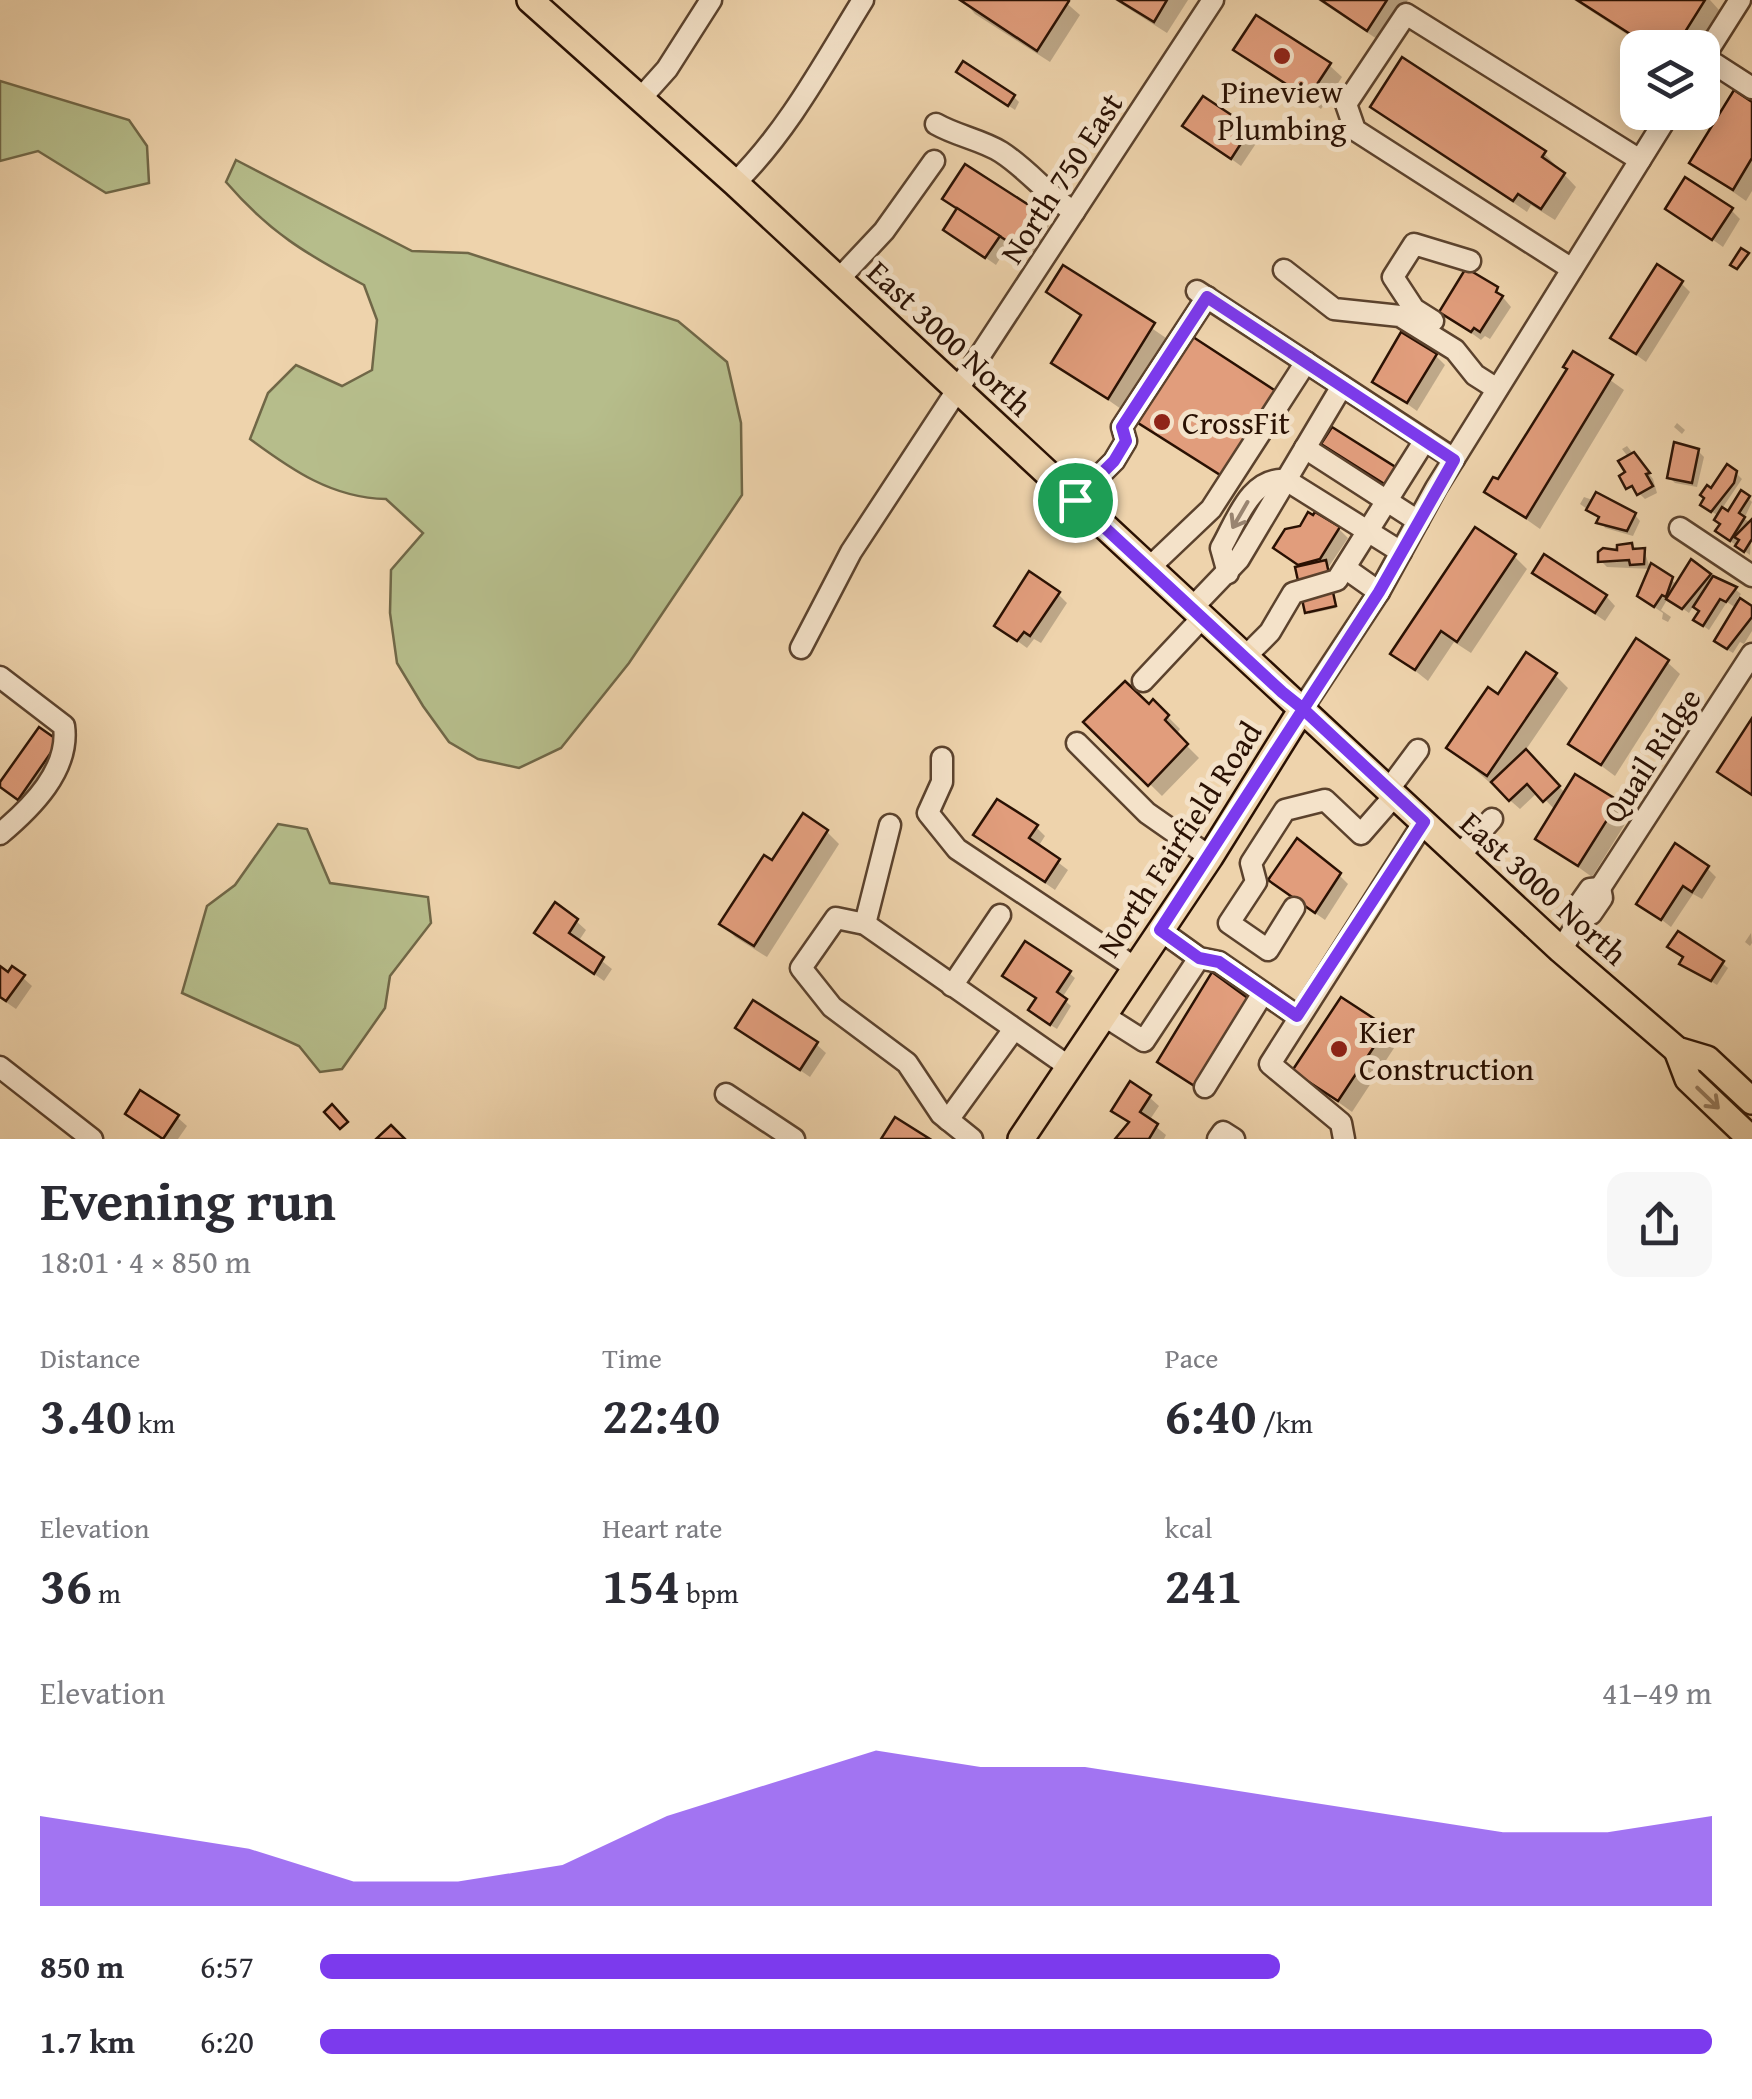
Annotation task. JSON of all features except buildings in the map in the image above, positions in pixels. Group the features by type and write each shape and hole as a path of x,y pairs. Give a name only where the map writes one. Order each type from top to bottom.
{"main road":[{"name":"East 3000 North","path":"530,0 958,388 1561,950 1677,1050 1707,1059 1752,1100"},
{"name":"North Fairfield Road","path":"1021,1139 1210,857 1302,708"},
{"name":"East 3000 North","path":"1677,1050 1688,1079 1739,1135"}],"street":[{"path":"641,98 667,69 711,0"},
{"path":"735,183 786,120 863,0"},
{"name":"North 750 East","path":"801,648 852,552 1213,0"},
{"path":"1720,33 1740,0"},
{"path":"1572,269 1355,130 1346,104 1406,14 1640,160"},
{"path":"1720,69 1752,88"},
{"path":"936,124 962,139 996,149 1032,174 1051,198 1074,212"},
{"name":"North Fairfield Road","path":"1302,708 1379,592 1454,460 1659,130"},
{"path":"839,279 884,231 934,161"},
{"path":"1470,261 1414,244 1392,278 1475,374 1497,389"},
{"path":"1284,270 1334,309 1400,316 1455,350"},
{"path":"1075,500 1114,461 1126,441 1122,427 1202,294 1454,460"},
{"path":"1150,568 1211,510 1306,362"},
{"path":"1143,681 1228,573 1342,386"},
{"path":"1245,656 1270,632 1293,593 1337,580 1425,440"},
{"path":"1305,448 1418,521"},
{"path":"1286,480 1401,552"},
{"path":"1680,528 1752,576"},
{"path":"1345,568 1379,592"},
{"name":"Quail Ridge","path":"1561,950 1582,916 1591,914 1602,898 1600,888 1752,654"},
{"path":"0,677 64,726 65,736 62,752 38,798 0,834"},
{"path":"1077,743 1148,813 1210,857"},
{"path":"1294,908 1268,950 1229,922 1256,882 1251,863 1285,810 1325,800 1361,834 1418,750"},
{"path":"942,758 942,782 928,813 957,848 1134,967"},
{"path":"1255,786 1285,810"},
{"path":"1460,856 1492,818"},
{"path":"1344,1139 1341,1123 1270,1064 1424,822"},
{"path":"865,924 890,825"},
{"path":"1225,833 1257,855"},
{"path":"952,986 1000,915"},
{"path":"972,1139 948,1120 907,1063 832,1007 802,968 836,918 865,924 1068,1066"},
{"path":"1160,930 1199,958 1219,962 1297,1016"},
{"path":"1103,1015 1144,1041 1199,958"},
{"path":"1205,1088 1263,993"},
{"path":"948,1120 1014,1030"},
{"path":"0,1067 92,1139"},
{"path":"726,1094 794,1139"},
{"path":"1218,1139 1224,1132 1234,1139"}],"green space":[{"path":"0,81 129,120 147,146 149,183 106,193 38,151 0,161"},
{"path":"236,160 412,251 468,253 678,321 727,362 741,423 742,495 629,663 561,748 519,768 478,759 449,742 397,663 390,613 391,570 423,533 386,499 330,488 250,439 268,393 296,365 342,386 372,370 377,320 364,285 289,241 226,182"},
{"path":"278,824 307,829 330,883 428,897 431,923 390,976 385,1008 342,1069 320,1072 299,1046 182,993 207,906 235,885"}],"place":[{"name":"Pineview Plumbing","path":"1282,56"},
{"name":"CrossFit","path":"1162,422"},
{"name":"Kier Construction","path":"1339,1049"}],"route":[{"path":"1075,500 1114,461 1126,441 1122,427 1207,297 1454,460 1379,592 1302,708 1210,857 1160,930 1199,958 1219,962 1297,1016 1424,822 1302,708 1075,500"}]}
